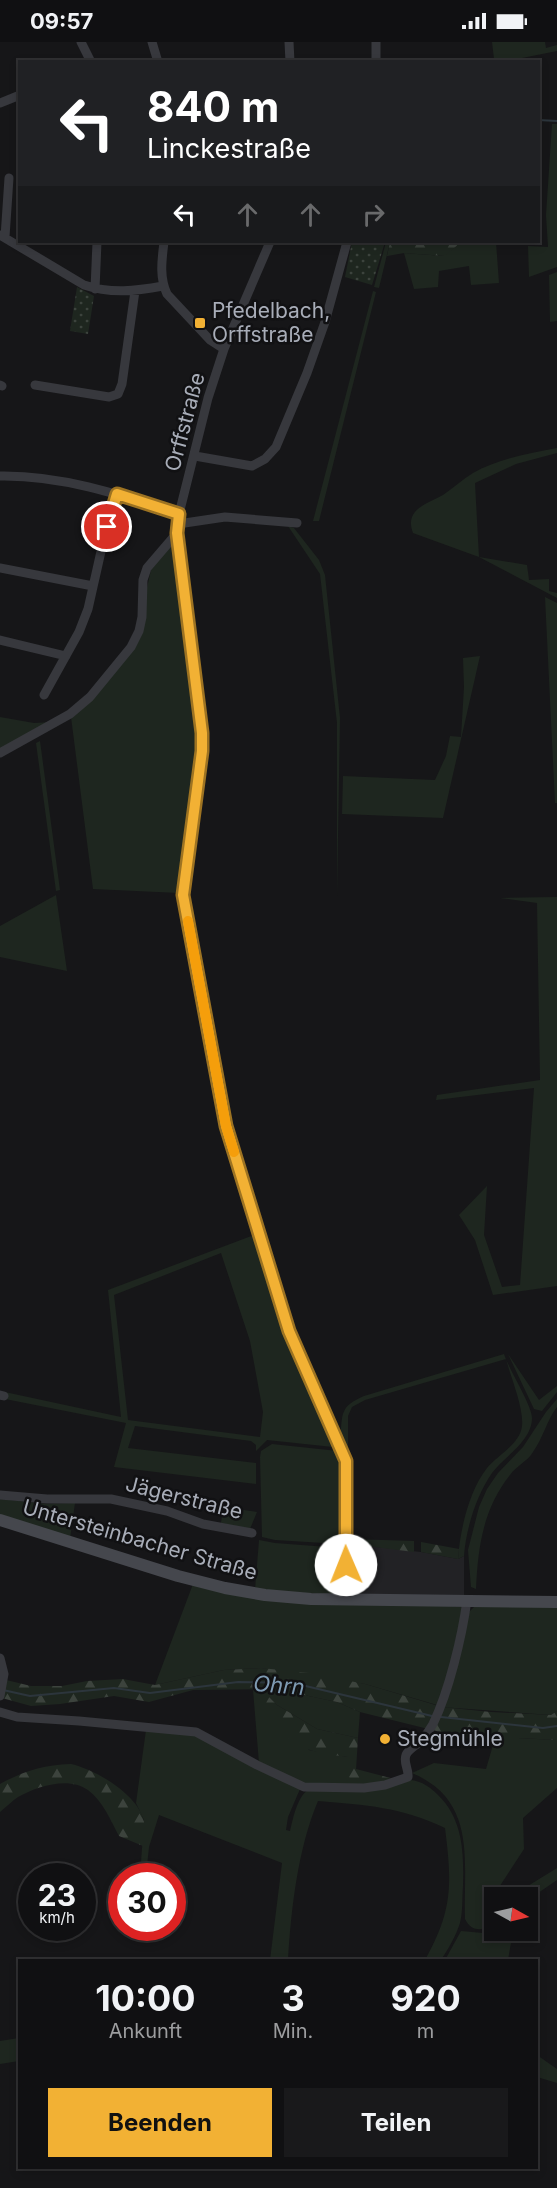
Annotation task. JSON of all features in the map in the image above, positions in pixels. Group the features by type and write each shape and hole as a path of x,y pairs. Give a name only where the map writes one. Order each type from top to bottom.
{"main road":[{"name":"Untersteinbacher Straße","path":"0,1520 122,1559 225,1588 282,1597 557,1602"}],"street":[{"path":"81,42 90,60"},
{"path":"152,42 157,60"},
{"path":"289,42 290,60"},
{"path":"376,42 376,60"},
{"path":"0,103 18,96"},
{"path":"9,178 2,236 84,285 95,289 111,292 135,291 163,286"},
{"path":"95,289 97,243"},
{"path":"164,243 161,270 163,286 176,306 195,326 224,349"},
{"name":"Orffstraße","path":"178,524 208,398 224,349 270,243"},
{"path":"195,456 252,466 265,459 276,447 307,373 325,321 347,243"},
{"path":"35,385 109,397 118,394 122,384 135,291"},
{"path":"0,476 44,478 117,494 178,524 225,517 297,523"},
{"path":"44,694 79,632 117,494"},
{"path":"0,753 70,714 90,697 131,647 139,631 142,617 147,568 178,524"},
{"path":"178,524 202,742 201,769 183,895 226,1126 289,1331 346,1461 346,1599"},
{"path":"0,568 93,586"},
{"path":"0,640 66,656"},
{"name":"Jägerstraße","path":"0,1495 47,1499 111,1499 167,1511 203,1524 252,1533"},
{"path":"0,1712 17,1718 79,1721 196,1732 304,1787 364,1788 385,1785 408,1777 409,1771 405,1757 432,1726 450,1676 467,1600"},
{"path":"0,1658 4,1674 0,1695"}],"shaded area":[{"path":"350,1544 421,1552 458,1559 464,1556 464,1597 351,1596"}],"green space":[{"path":"492,42 545,42 546,48 557,45 557,51 521,60 488,60 494,59"},
{"path":"552,124 557,124 557,267 529,277 528,246 548,247 546,215"},
{"path":"352,243 385,243 372,285 345,277"},
{"path":"386,243 390,243 379,288 374,287"},
{"path":"390,243 460,243 445,256 404,253 387,256"},
{"path":"460,243 496,243 499,283 471,285 469,266 439,271 438,287 414,289 404,253 444,256"},
{"path":"557,272 557,321 550,322 549,275"},
{"path":"77,287 94,296 88,334 70,331"},
{"path":"373,291 376,292 319,521 313,521"},
{"path":"557,448 557,453 516,464 475,483 479,557 413,533 411,525 414,513 482,468 514,457"},
{"path":"288,526 294,528 319,560 325,575 340,718 337,897 337,723 320,574"},
{"path":"173,541 200,750 179,893 93,889 71,717 133,648 151,570"},
{"path":"479,557 527,565 529,580 549,579 549,591 557,593 557,598"},
{"path":"545,597 557,603 557,803 555,803"},
{"path":"480,656 443,818 342,814 343,776 435,780 446,756 450,736 461,737 463,658"},
{"path":"0,717 34,723 52,722 0,751"},
{"path":"40,741 60,890 56,891 36,743"},
{"path":"208,755 190,893 187,885 203,770"},
{"path":"56,895 67,971 0,957 0,926"},
{"path":"177,897 182,900 225,1127 256,1234 254,1235 220,1127"},
{"path":"557,897 557,1286 493,1295 475,1240 459,1215 487,1186 484,1235 502,1287 520,1285 534,1088 436,1100 437,1095 540,1080 537,903 500,898"},
{"path":"254,1235 336,1443 333,1447 267,1440 256,1451 256,1445 251,1441 135,1426 128,1448 256,1463 256,1484 114,1467 126,1423 0,1398 0,1391 121,1417 108,1290","holes":["221,1253 250,1341 263,1412 260,1437 128,1420 114,1295"]},
{"path":"504,1354 506,1359 365,1400 352,1407 348,1416 348,1447 340,1439 344,1412 356,1400"},
{"path":"508,1354 539,1400 557,1386 557,1392 542,1411 534,1409"},
{"path":"506,1360 531,1412 531,1426 523,1441 497,1467 486,1482 473,1513 464,1556 458,1559 463,1524 475,1488 487,1468 517,1438 522,1426 519,1402"},
{"path":"557,1399 557,1407 536,1447 513,1472 494,1501 481,1543 476,1589 471,1587 468,1550 479,1507 487,1489 498,1473 523,1447"},
{"path":"272,1444 338,1451 341,1455 344,1536 340,1544 275,1540 262,1537 260,1457 261,1451"},
{"path":"0,1499 47,1504 75,1503 70,1539 0,1517"},
{"path":"223,1507 257,1512 250,1529 221,1523"},
{"path":"349,1539 414,1541 414,1552 350,1544"},
{"path":"259,1540 341,1548 344,1551 342,1593 339,1595 255,1590"},
{"path":"421,1542 459,1549 458,1559 421,1552"},
{"path":"193,1584 461,1607 463,1609 448,1674 437,1705 365,1684 261,1668 224,1670 155,1685"},
{"path":"476,1605 557,1606 557,1711 551,1715 440,1707 469,1612"},
{"path":"261,1668 309,1673 365,1684 442,1707 551,1715 557,1711 557,1740 519,1738 508,1747 493,1745 360,1712 337,1702 276,1689 193,1690 149,1702 114,1696 31,1706 2,1698 6,1680 31,1686 62,1686 87,1681 123,1679 155,1685 224,1670"},
{"path":"276,1689 337,1702 360,1712 358,1738 317,1729 277,1705 269,1697 309,1750 348,1757 363,1785 305,1784 259,1763 253,1690"},
{"path":"262,1697 269,1697 277,1705 317,1729 358,1738 356,1769 398,1780 363,1785 343,1774 348,1757 314,1751 293,1742 279,1731 268,1717 259,1701"},
{"path":"146,1730 196,1734 300,1789 288,1817 286,1830 290,1831 298,1803 308,1790 410,1780 422,1783 432,1789 446,1804 453,1815 460,1837 463,1861 460,1923 442,1959 426,1959 441,1926 448,1896 449,1865 445,1828 398,1811 318,1801 305,1838 297,1879 288,1959 270,1959 282,1863 159,1815 149,1847 147,1863 141,1863 144,1820 136,1803"},
{"path":"518,1738 557,1740 557,1788 523,1818 524,1849 499,1887 484,1887 484,1929 475,1929 465,1919 465,1855 457,1816 448,1800 433,1785 412,1773 434,1763 486,1769 493,1745 508,1746"},
{"path":"71,1764 103,1777 132,1800 144,1821 143,1846 119,1836 98,1800 88,1790 72,1784 53,1784 34,1789 18,1797 0,1812 0,1784 34,1769"},
{"path":"557,1868 557,1880 538,1893 538,1887 526,1887"},
{"path":"461,1931 484,1932 484,1941 511,1941 508,1959 446,1959"},
{"path":"18,2038 18,2061 0,2064 0,2041"},
{"path":"538,2056 557,2069 557,2083 538,2077"}],"waterway":[{"path":"540,120 557,121"},
{"name":"Ohrn","path":"3,1690 30,1696 114,1688 150,1693 238,1682 293,1683 432,1716"},
{"name":"Ohrn","path":"441,1717 543,1728 557,1726"}],"slow traffic":[{"path":"188,921 226,1126 234,1152"}],"place":[{"name":"Pfedelbach, Orffstraße","path":"200,323"},
{"name":"Stegmühle","path":"385,1739"}],"route":[{"path":"107,527 117,494 179,514 177,533 202,733 201,769 183,895 226,1126 289,1331 346,1461 346,1565"}]}
